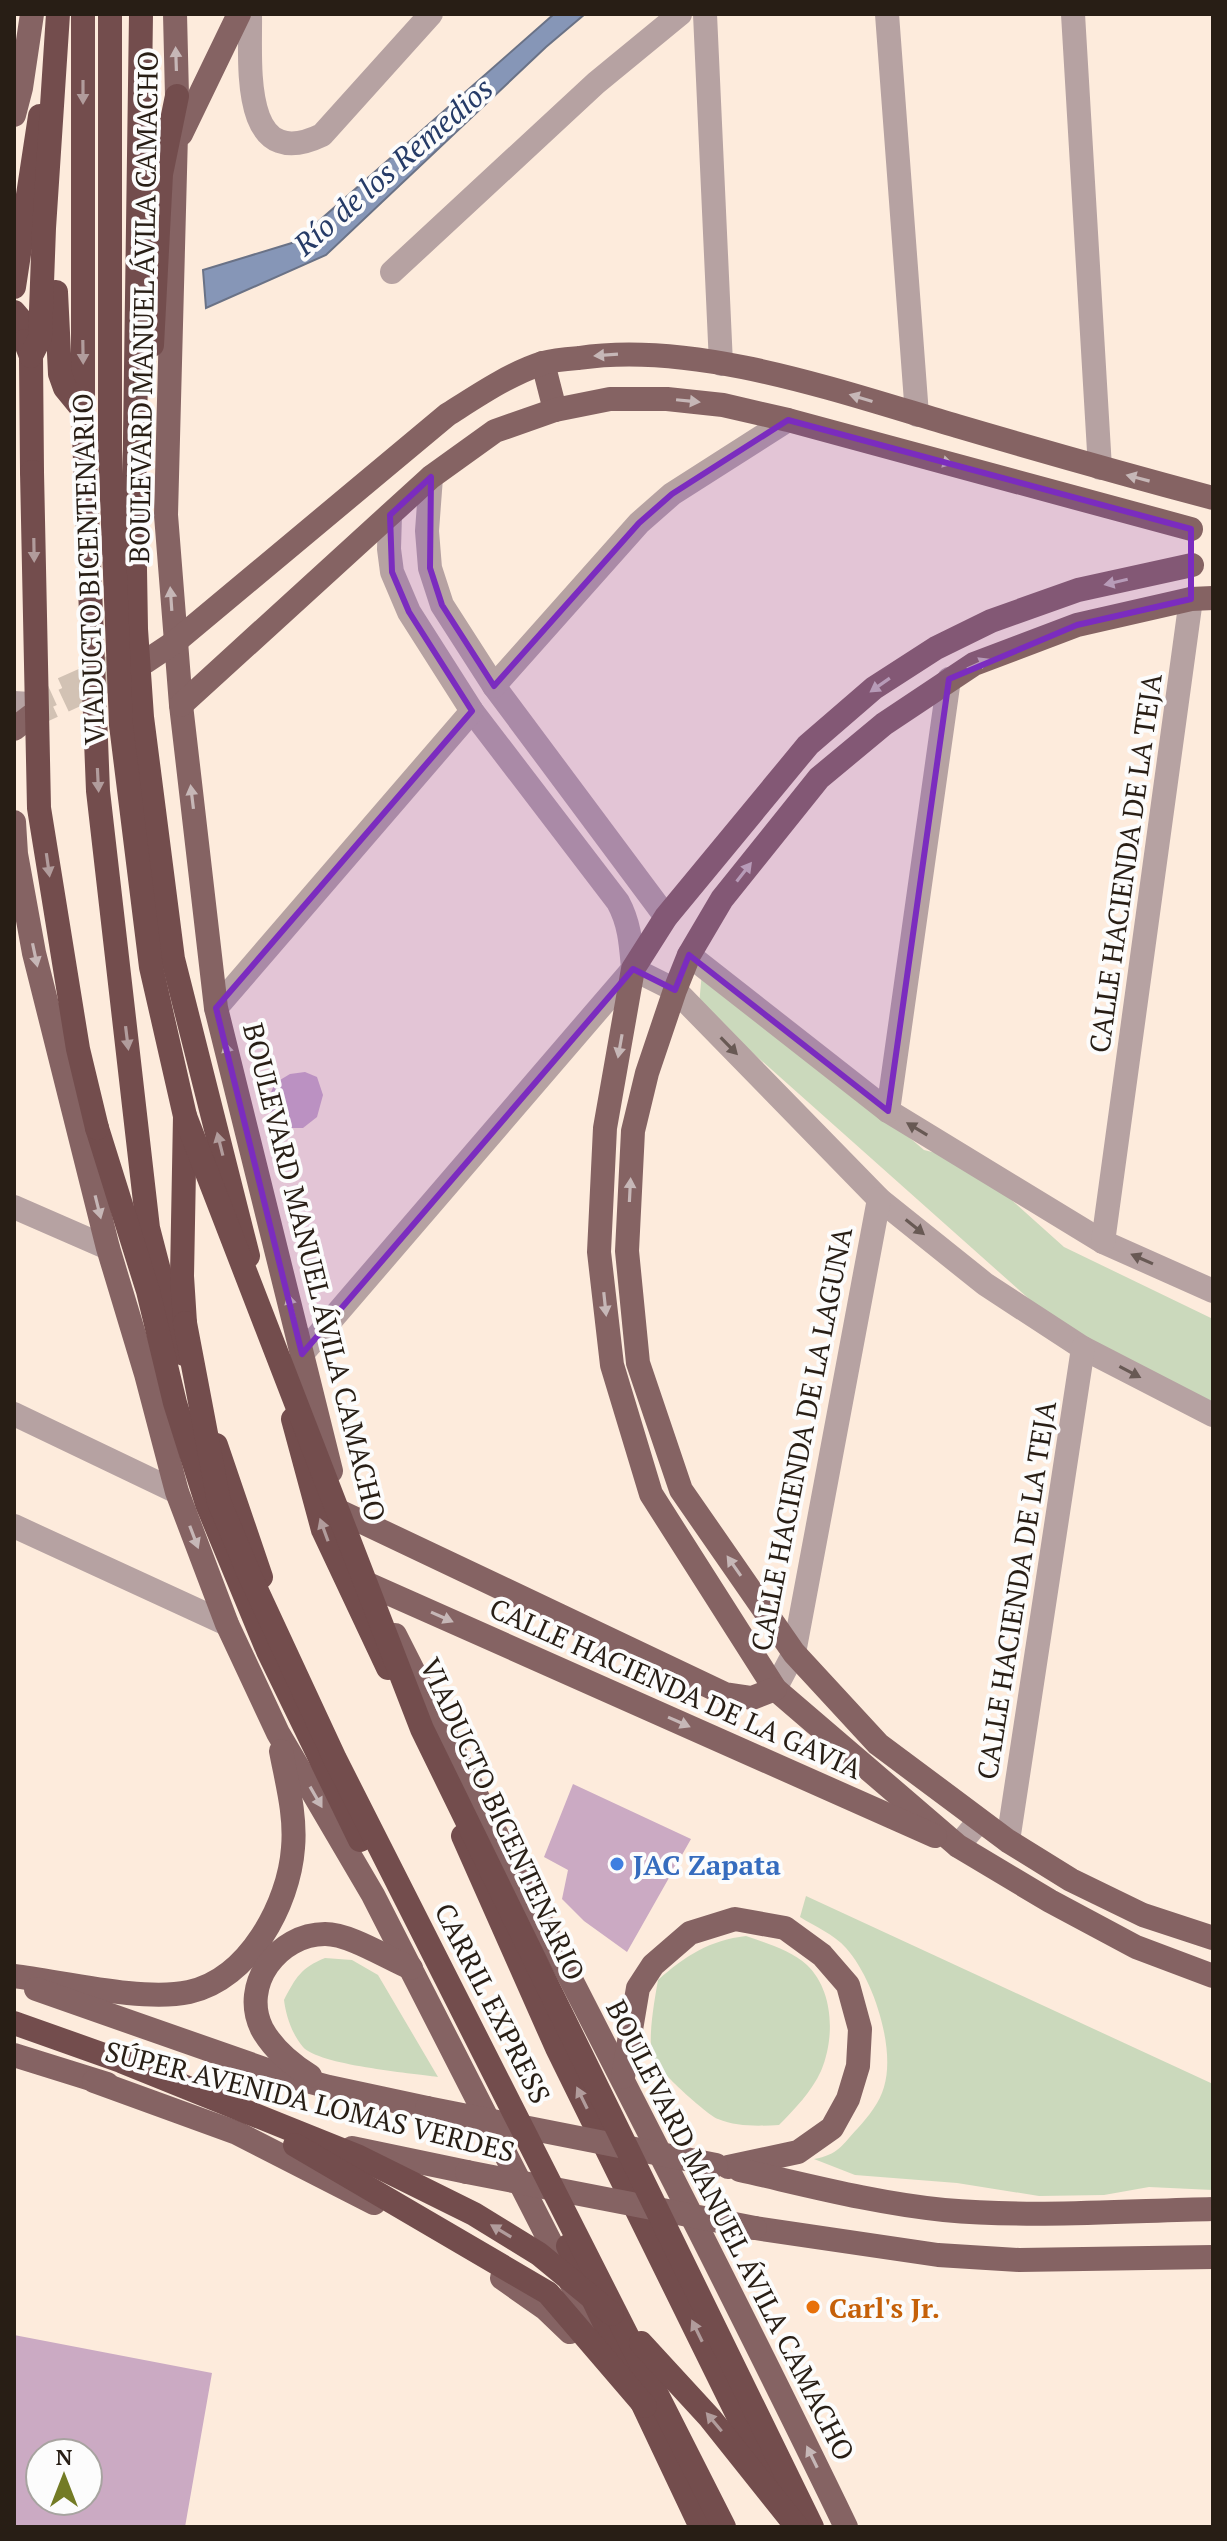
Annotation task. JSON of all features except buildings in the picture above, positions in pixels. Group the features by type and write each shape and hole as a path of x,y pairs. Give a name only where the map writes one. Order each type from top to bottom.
{"highway":[{"path":"58,14 25,339 31,356 39,808 78,1049 97,1128 148,1291 175,1403 268,1651 568,2246 636,2399 701,2527"},
{"name":"BOULEVARD MANUEL ÁVILA CAMACHO","path":"83,14 83,410 98,791 148,1228 170,1313 262,1579 500,2069 736,2527"},
{"name":"VIADUCTO BICENTENARIO","path":"110,14 110,449 121,725 151,967 185,1116 422,1729 812,2527"},
{"name":"BOULEVARD MANUEL ÁVILA CAMACHO","path":"141,14 134,510 136,629 142,717 173,959 242,1234 323,1530 428,1753 557,2048 795,2527"},
{"path":"14,287 34,228 28,183 45,88 38,17"},
{"path":"134,510 148,432 161,174 177,96"},
{"path":"34,228 52,242 60,374 65,388 83,410"},
{"path":"26,322 56,300"},
{"name":"VIADUCTO BICENTENARIO","path":"185,1116 182,1276 185,1323 213,1503"},
{"name":"CARRIL EXPRESS","path":"213,1503 335,1759 724,2527"},
{"path":"14,2023 121,2061 359,2157 474,2214 539,2254 617,2318 710,2418 795,2527"},
{"path":"14,2038 275,2136 303,2150 548,2293 636,2399"}],"main road":[{"name":"BOULEVARD MANUEL ÁVILA CAMACHO","path":"175,14 177,96 166,515 155,652 181,705 216,1008 341,1512 370,1585 492,1829 623,2077 846,2527"},
{"path":"175,148 239,14"},
{"path":"14,61 38,17"},
{"path":"14,115 38,17"},
{"path":"155,652 447,415 493,387 543,363 609,353 666,356 721,364 817,385 1202,495"},
{"path":"543,363 555,410"},
{"path":"181,705 431,477 495,431 555,410 610,399 667,399 723,405 1191,529"},
{"name":"CALLE HACIENDA DE LA TEJA","path":"1202,495 1191,529 1192,565 1202,598"},
{"path":"775,1689 651,1494 612,1365 599,1252 605,1128 633,969 666,917 808,745 874,688 936,648 991,621 1078,590 1192,565"},
{"name":"CALLE HACIENDA DE LA GAVIA","path":"1202,598 1077,625 974,664 884,724 819,778 722,899 689,955 647,1073 633,1131 627,1251 638,1363 681,1490 794,1653 878,1744 1008,1841 1071,1880 1143,1915 1213,1938"},
{"path":"14,822 16,854 34,953 108,1248 177,1492 227,1624 278,1733 373,1895 636,2399 688,2527"},
{"name":"CALLE HACIENDA DE LA GAVIA","path":"341,1512 725,1694 752,1698 775,1689 958,1846"},
{"name":"CALLE HACIENDA DE LA GAVIA","path":"370,1585 958,1846 1050,1901 1136,1947 1213,1976"},
{"path":"14,1979 152,1995 191,1992 220,1977 248,1956 278,1911 293,1848 290,1798 278,1733"},
{"path":"623,2077 638,1988 653,1965 690,1933 735,1919 785,1928 822,1955 848,1985 860,2029 858,2066 848,2099 832,2128 798,2152 722,2166"},
{"path":"329,2087 288,2060 261,2027 255,2001 264,1969 274,1956 292,1942 307,1936 326,1934 340,1936 411,1968"},
{"name":"SÚPER AVENIDA LOMAS VERDES","path":"14,1979 273,2072 329,2087 722,2166 876,2201 944,2210 1019,2213 1213,2209"},
{"name":"SÚPER AVENIDA LOMAS VERDES","path":"14,2055 94,2081 392,2158 755,2228 938,2255 1019,2260 1213,2257"},
{"path":"94,2081 237,2133 381,2207 503,2278 546,2309 636,2399"}],"street":[{"path":"250,14 253,102 257,117 265,131 277,139 291,142 307,142 322,135 431,14"},
{"path":"392,272 596,83 680,14"},
{"path":"705,14 721,364"},
{"path":"887,14 917,415"},
{"path":"1073,14 1100,468"},
{"path":"494,686 639,523 672,494 788,420"},
{"path":"431,477 427,531 430,568 442,605 494,686 666,917"},
{"path":"302,1354 633,969 626,917 618,902 472,711 409,612 392,572 390,515"},
{"name":"CALLE HACIENDA DE LA TEJA","path":"1103,1242 1202,598"},
{"path":"888,1111 949,679"},
{"path":"216,1008 472,711"},
{"path":"697,878 722,899"},
{"path":"689,955 888,1111 1103,1242 1213,1291"},
{"path":"633,969 675,990 879,1199 985,1284 1083,1348 1213,1415"},
{"name":"CALLE HACIENDA DE LA LAGUNA","path":"775,1689 794,1653 879,1199"},
{"path":"14,1207 108,1248"},
{"name":"CALLE HACIENDA DE LA TEJA","path":"1008,1841 1083,1348"},
{"path":"14,1414 177,1492"},
{"path":"14,1526 227,1624"},
{"path":"958,1846 979,1821"}],"highlighted area":[{"path":"788,420 1191,529 1191,599 1077,625 949,679 888,1111 689,955 675,990 633,969 302,1354 216,1008 472,711 409,612 392,572 390,515 431,477 430,568 442,605 494,686 639,523 672,494"}],"green space":[{"path":"703,961 924,1150 968,1161 1064,1247 1213,1319 1213,1404 1055,1322 699,1005"},
{"path":"806,1896 1213,2084 1213,2190 1149,2187 1104,2195 1039,2196 957,2183 855,2175 814,2159 839,2148 873,2109 884,2087 887,2053 880,2014 865,1977 841,1943 800,1917"},
{"path":"746,1936 801,1960 816,1976 827,2001 829,2044 821,2071 808,2093 779,2125 740,2125 718,2119 673,2082 654,2060 652,2053 652,2021 658,1980 699,1950"},
{"path":"325,1958 352,1960 378,1975 438,2077 327,2059 303,2047 290,2025 284,2000 300,1974"}],"water":[{"name":"Río de los Remedios","path":"554,14 585,14 546,47 326,255 206,308 203,270 295,242"}],"tunnel":[{"path":"30,704 112,667"},
{"path":"31,716 110,679"}],"place":[{"name":"JAC Zapata","path":"617,1864"},
{"name":"Carl's Jr.","path":"813,2307"}]}
